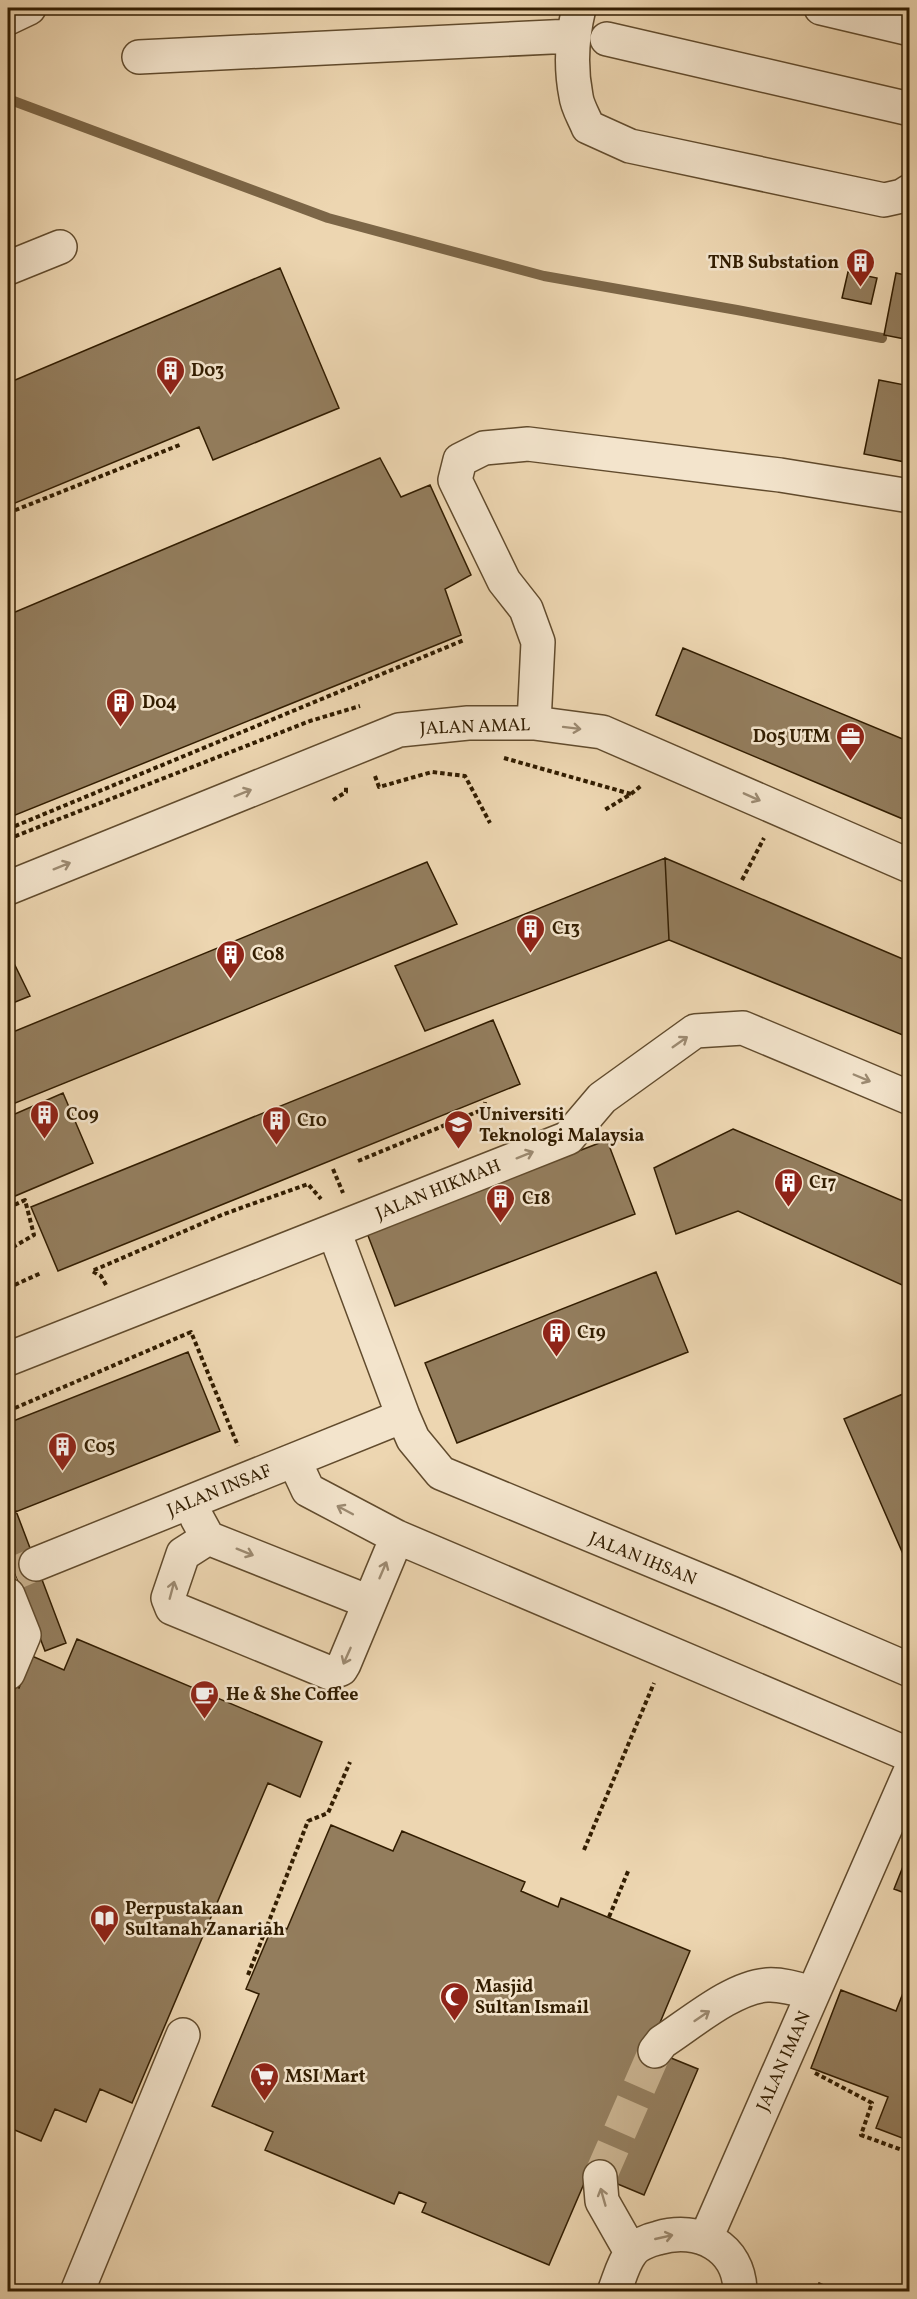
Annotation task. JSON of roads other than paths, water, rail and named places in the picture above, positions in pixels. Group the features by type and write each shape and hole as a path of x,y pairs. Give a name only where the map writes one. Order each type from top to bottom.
{"street":[{"path":"8,18 29,8"},
{"path":"821,8 909,29"},
{"path":"139,57 576,22 572,55 576,98 588,127 630,146 884,200 909,192"},
{"path":"607,39 909,109"},
{"path":"8,268 60,247"},
{"path":"534,723 538,642 526,609 504,581 455,480 460,460 484,448 528,444 769,474 909,496"},
{"name":"JALAN AMAL","path":"8,888 399,730 468,723 534,723 602,732 909,866"},
{"name":"JALAN HIKMAH","path":"8,1359 332,1212 568,1138 602,1098 695,1031 743,1028 909,1098"},
{"name":"JALAN IHSAN","path":"332,1212 403,1416 413,1439 441,1473 731,1593 909,1670"},
{"name":"JALAN INSAF","path":"16,1577 190,1502 403,1416"},
{"path":"294,1460 308,1490 397,1537 909,1755"},
{"path":"190,1502 208,1538 369,1602"},
{"path":"208,1538 183,1554 168,1598 172,1608 330,1673 341,1669 344,1664 397,1537"},
{"path":"8,1673 24,1635 16,1577"},
{"name":"JALAN IMAN","path":"706,2238 909,1772"},
{"path":"655,2051 662,2042 724,2001 746,1990 769,1985 791,1987 812,1993"},
{"path":"77,2292 183,2035"},
{"path":"600,2177 602,2201 631,2252"},
{"path":"614,2292 631,2252 648,2241 669,2235 689,2234 706,2238 732,2259 740,2292"}],"waterway":[{"path":"8,99 328,218 544,276 882,338"}],"tunnel":[{"path":"15,1573 36,1564"},
{"path":"600,2177 655,2051"}],"place":[{"name":"TNB Substation","path":"860,288"},
{"name":"D03","path":"170,396"},
{"name":"D04","path":"121,728"},
{"name":"D05 UTM","path":"851,762"},
{"name":"C13","path":"531,954"},
{"name":"C08","path":"231,980"},
{"name":"C09","path":"45,1140"},
{"name":"C10","path":"276,1146"},
{"name":"Universiti Teknologi Malaysia","path":"458,1150"},
{"name":"C17","path":"788,1208"},
{"name":"C18","path":"501,1224"},
{"name":"C19","path":"556,1358"},
{"name":"C05","path":"63,1472"},
{"name":"He & She Coffee","path":"205,1720"},
{"name":"Perpustakaan Sultanah Zanariah","path":"104,1944"},
{"name":"Masjid Sultan Ismail","path":"454,2022"},
{"name":"MSI Mart","path":"264,2102"}]}
